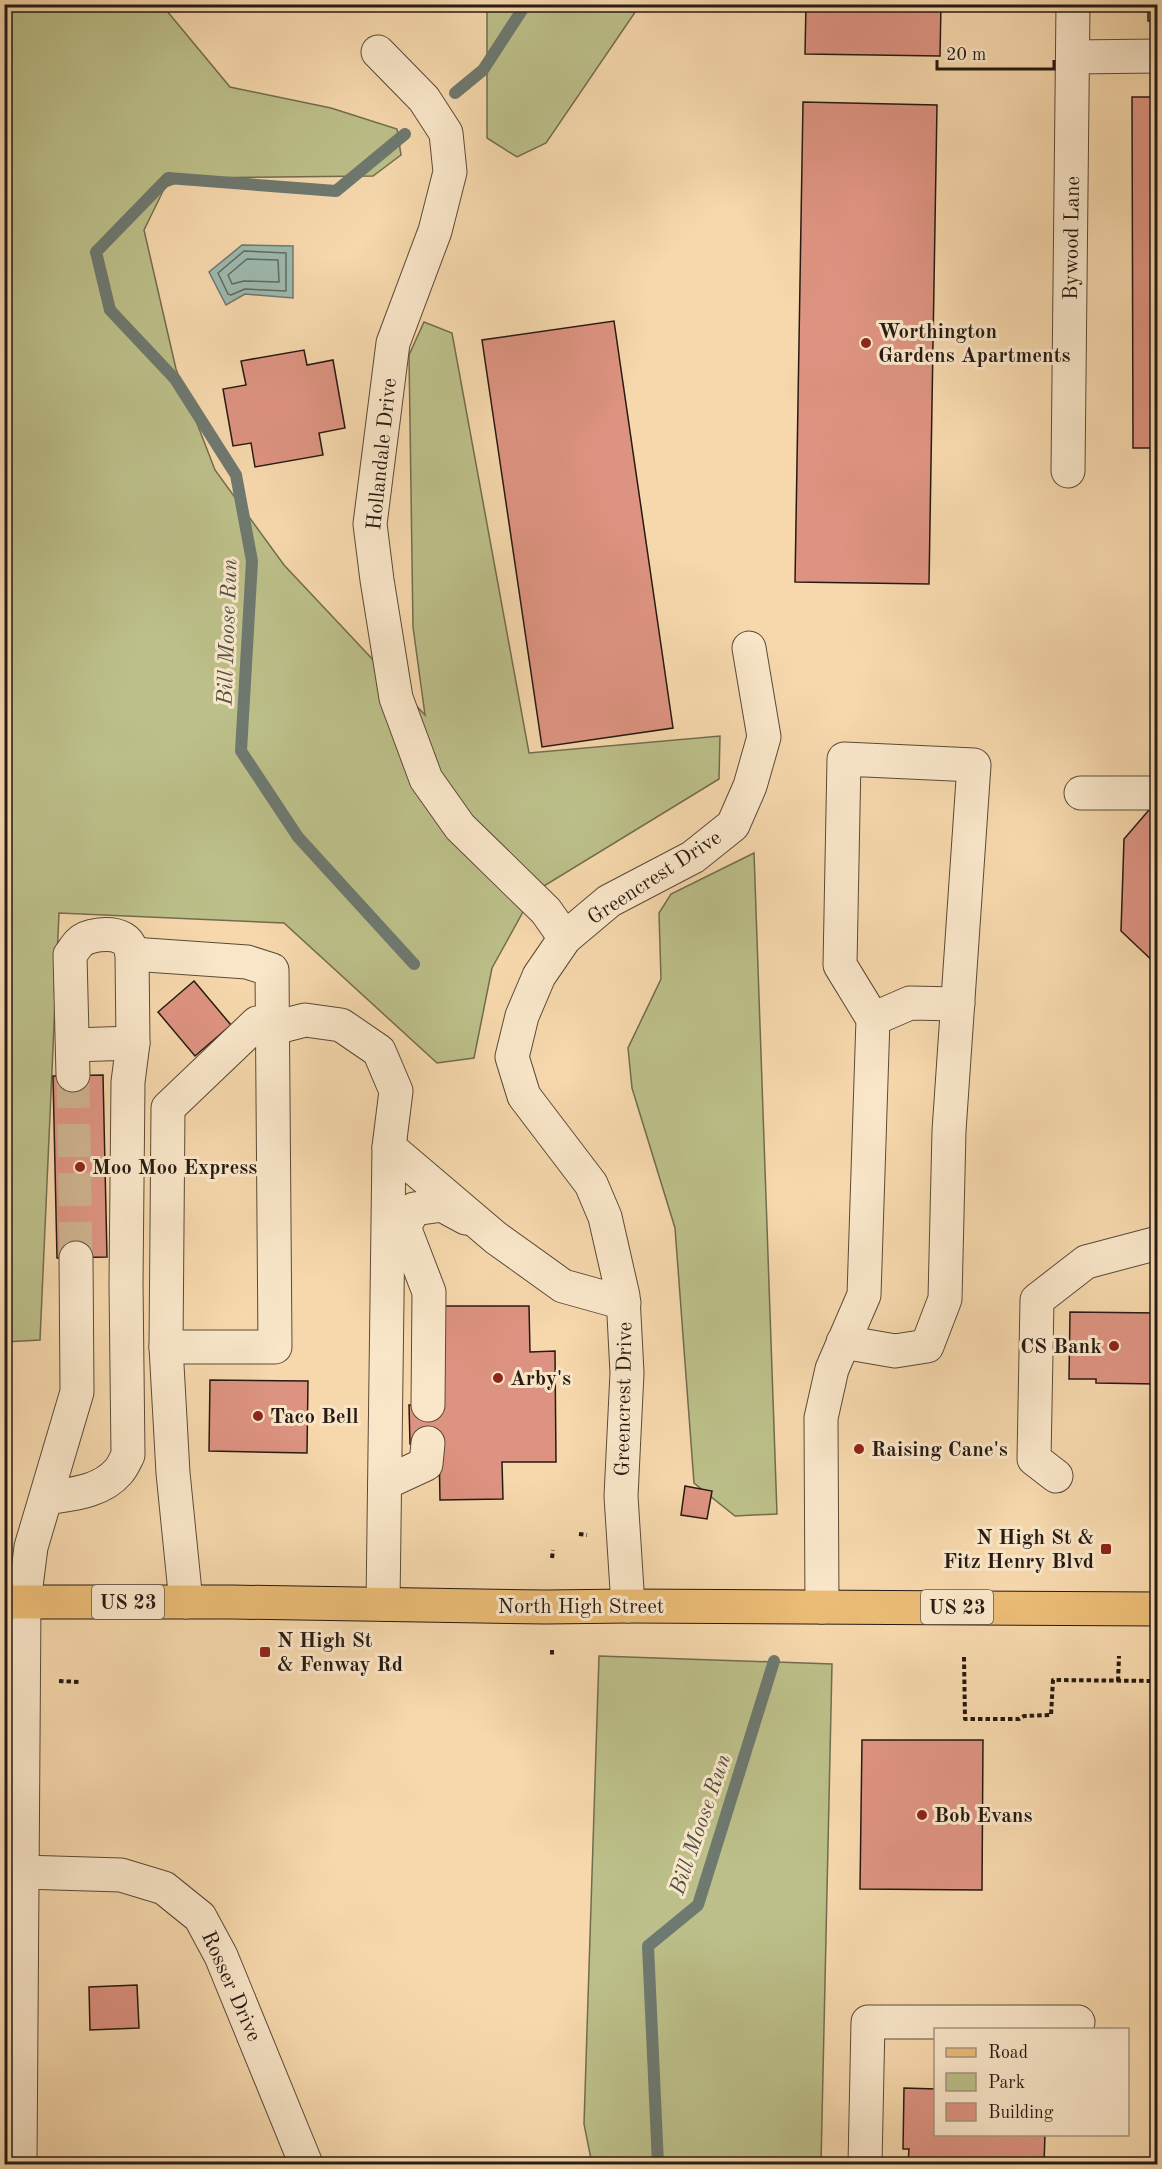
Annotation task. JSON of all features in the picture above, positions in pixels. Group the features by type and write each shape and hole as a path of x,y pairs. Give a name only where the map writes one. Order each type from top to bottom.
{"main road":[{"name":"North High Street","path":"14,1602 1158,1609"}],"street":[{"name":"Bywood Lane","path":"1068,471 1073,4"},
{"name":"Hollandale Drive","path":"378,52 424,99 446,133 450,172 435,231 393,343 370,524 396,698 426,779 460,827 546,911 564,938"},
{"path":"1073,57 1158,56"},
{"name":"Greencrest Drive","path":"628,1606 621,1496 627,1373 624,1303 605,1217 591,1184 524,1096 512,1057 522,1016 539,976 564,938 609,901 693,857 733,825 750,786 764,737 749,648"},
{"path":"822,1607 821,1418 832,1369 843,1342 864,1295 873,1019 840,965 844,759 974,765 949,1131 945,1299 927,1346 895,1352 843,1342"},
{"path":"1081,793 1158,793"},
{"path":"47,1498 83,1492 103,1484 118,1472 128,1455 126,1284 128,1082 134,1043 132,954 130,945 122,938 109,935 91,936 80,941 70,955 73,1060 134,1043"},
{"path":"132,954 247,962 272,970 275,1347 166,1347"},
{"path":"873,1019 910,1003 958,1004"},
{"path":"186,1602 172,1473 166,1347 168,1108 256,1023 274,1028 305,1020 341,1025 380,1051 396,1091 389,1147 383,1604"},
{"path":"389,1147 489,1231 563,1286 624,1303"},
{"path":"428,1405 429,1292 404,1227 414,1209 441,1204 489,1231"},
{"path":"1056,1476 1034,1459 1037,1300 1086,1262 1158,1243"},
{"path":"20,2164 22,1872 14,1602 77,1392 76,1271 126,1284"},
{"path":"385,1484 426,1464 428,1443"},
{"name":"Rosser Drive","path":"22,1872 121,1875 164,1888 200,1917 221,1956 306,2164"},
{"path":"865,2164 868,2022 1077,2022"}],"path":[{"path":"579,1534 588,1535"},
{"path":"552,1558 553,1550"},
{"path":"552,1650 552,1657"},
{"path":"1118,1681 1119,1656"},
{"path":"964,1657 965,1719 1019,1719 1024,1716 1051,1714 1053,1680 1158,1681"}],"green space":[{"path":"5,5 162,5 230,87 331,108 397,129 401,155 373,176 190,178 165,187 144,230 176,369 215,470 284,565 425,715 413,627 409,355 424,322 452,333 529,753 720,736 719,779 534,892 492,968 474,1058 437,1063 284,923 59,913 40,1340 5,1342"},
{"path":"487,5 640,5 546,143 517,157 487,138"},
{"path":"754,853 777,1514 735,1516 694,1483 675,1228 632,1088 628,1048 661,979 659,913 671,894"},
{"path":"599,1656 832,1664 821,2164 592,2164 584,2124"}],"water":[{"path":"242,245 293,246 293,298 245,294 226,305 209,272"}],"building":[{"path":"806,4 941,4 940,56 805,54"},
{"path":"1148,4 1158,4 1158,21 1148,21"},
{"path":"1132,97 1158,97 1158,448 1133,448"},
{"name":"Worthington Gardens Apartments","path":"803,102 937,105 929,584 795,582"},
{"path":"614,321 673,728 542,747 482,340"},
{"path":"304,350 307,365 333,360 345,428 319,433 323,455 255,467 251,443 233,446 223,389 246,385 241,361"},
{"path":"1155,803 1158,803 1158,966 1121,931 1124,839"},
{"path":"194,981 231,1025 195,1056 158,1012"},
{"name":"Moo Moo Express","path":"103,1075 107,1257 57,1258 53,1076"},
{"name":"Arby's","path":"440,1306 529,1306 530,1352 555,1351 556,1462 502,1462 503,1499 440,1500 439,1443 410,1444 409,1405 441,1405"},
{"name":"CS Bank","path":"1070,1312 1158,1313 1158,1412 1156,1412 1156,1384 1096,1383 1096,1379 1069,1379"},
{"name":"Taco Bell","path":"210,1380 308,1381 307,1453 209,1451"},
{"path":"685,1486 712,1491 707,1519 681,1515"},
{"name":"Bob Evans","path":"862,1740 983,1740 982,1890 860,1889"},
{"path":"137,1985 139,2028 90,2030 89,1987"},
{"path":"904,2088 934,2089 934,2136 1045,2136 1044,2164 908,2164 909,2149 903,2149"}],"waterway":[{"name":"Bill Moose Run","path":"455,93 483,70 526,4"},
{"name":"Bill Moose Run","path":"405,134 336,191 168,178 96,252 110,310 175,379 236,475 252,561 241,751 298,837 414,964"},
{"name":"Bill Moose Run","path":"658,2164 648,1946 698,1905 774,1661"}],"tunnel":[{"path":"73,1075 76,1258"}],"place":[{"name":"Worthington Gardens Apartments","path":"866,343"},
{"name":"Moo Moo Express","path":"80,1167"},
{"name":"CS Bank","path":"1114,1346"},
{"name":"Arby's","path":"498,1378"},
{"name":"Taco Bell","path":"258,1416"},
{"name":"Raising Cane's","path":"859,1449"},
{"name":"N High St & Fitz Henry Blvd","path":"1106,1549"},
{"name":"N High St & Fenway Rd","path":"265,1652"},
{"name":"Bob Evans","path":"922,1815"}]}
